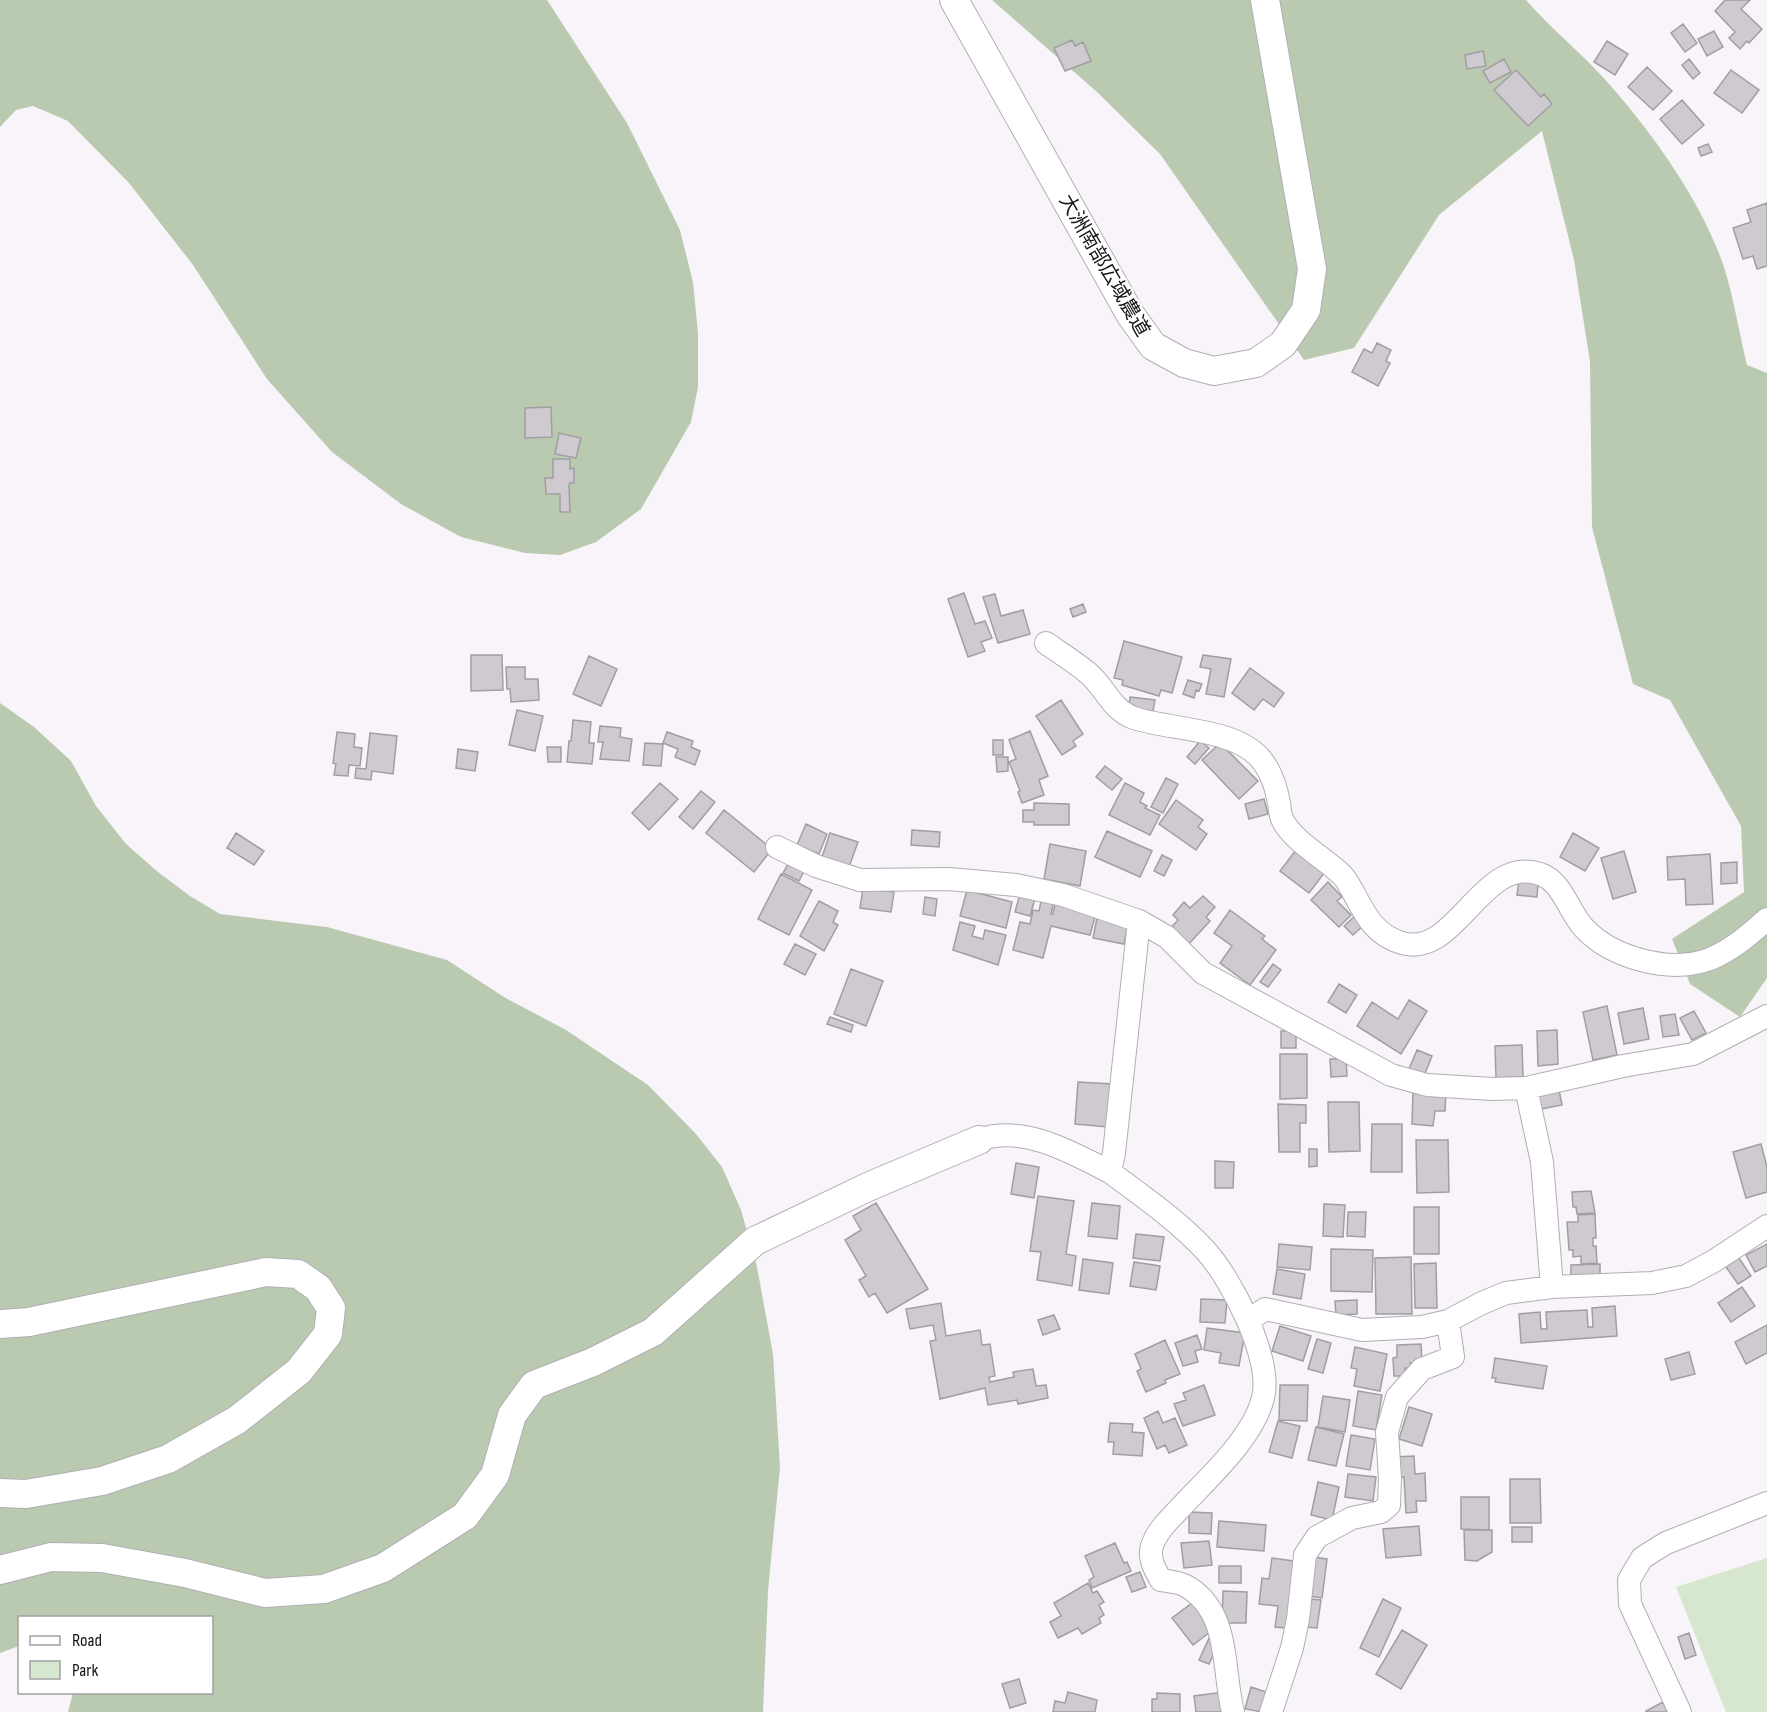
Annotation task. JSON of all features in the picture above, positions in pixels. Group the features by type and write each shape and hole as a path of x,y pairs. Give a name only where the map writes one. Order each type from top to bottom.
{"street":[{"name":"大洲南部広域農道","path":"954,0 1130,314 1153,346 1184,363 1214,372 1256,363 1283,344 1306,310 1312,269 1265,0"},
{"path":"1046,643 1089,674 1100,685 1113,706 1133,718 1213,734 1240,743 1257,755 1271,773 1281,819 1291,832 1344,877 1372,925 1388,938 1405,944 1424,944 1445,931 1497,879 1518,873 1539,873 1550,879 1583,927 1606,947 1636,960 1683,964 1708,960 1738,945 1767,919"},
{"path":"777,848 816,866 860,880 949,879 1017,885 1063,895 1140,921 1167,937 1203,973 1391,1075 1427,1084 1492,1089 1526,1088 1623,1066 1693,1054 1767,1016"},
{"path":"1110,1172 1140,921"},
{"path":"1526,1088 1542,1162 1552,1287"},
{"path":"0,1570 51,1557 102,1558 185,1573 265,1593 324,1589 383,1568 465,1516 495,1475 512,1415 534,1385 593,1362 653,1332 754,1241 870,1186 979,1140 995,1135 1028,1137 1070,1152 1110,1172 1162,1211 1205,1250 1232,1290 1248,1321 1259,1350 1264,1373 1264,1397 1256,1419 1231,1453 1160,1530 1151,1548 1153,1566 1161,1580 1182,1584 1198,1595 1211,1611 1221,1632 1233,1712"},
{"path":"1248,1321 1265,1309 1362,1330 1422,1328 1448,1321 1506,1293 1552,1287 1652,1283 1686,1276 1714,1261 1767,1226"},
{"path":"0,1324 29,1322 266,1272 298,1274 318,1288 331,1308 328,1334 299,1371 228,1426 168,1459 102,1481 26,1494 0,1493"},
{"path":"1271,1712 1292,1648 1298,1619 1305,1555 1317,1537 1352,1518 1381,1512 1389,1505 1390,1478 1386,1432 1397,1397 1422,1369 1453,1357 1448,1321"},
{"path":"1680,1712 1630,1604 1629,1580 1641,1558 1666,1544 1767,1503"}],"green space":[{"path":"0,0 547,0 627,123 680,230 693,282 698,333 698,387 691,422 641,509 596,542 560,555 525,553 461,537 401,504 332,452 267,379 193,265 129,183 68,121 33,106 16,110 0,127"},
{"path":"992,0 1526,0 1610,85 1660,148 1704,219 1715,243 1728,279 1747,365 1767,373 1767,978 1740,1017 1690,984 1672,939 1744,892 1741,826 1670,700 1633,684 1592,527 1590,362 1574,260 1542,131 1439,215 1354,348 1304,360 1160,154 1097,92"},
{"path":"0,703 34,727 71,761 96,806 126,844 190,896 220,914 327,927 447,960 504,997 566,1030 648,1085 696,1134 722,1167 741,1210 757,1267 773,1354 780,1467 768,1591 763,1712 68,1712 73,1694 213,1694 213,1616 18,1616 18,1646 0,1653"},
{"path":"1767,1558 1767,1712 1726,1712 1676,1587"}],"building":[{"path":"1725,0 1750,0 1741,9 1762,29 1740,49 1729,38 1735,32 1715,11"},
{"path":"1683,24 1697,43 1685,52 1671,33"},
{"path":"1714,31 1723,47 1707,56 1698,39"},
{"path":"1072,40 1075,46 1083,42 1091,61 1065,71 1054,48"},
{"path":"1607,41 1628,54 1615,75 1594,62"},
{"path":"1483,51 1486,66 1467,69 1465,55"},
{"path":"1504,59 1511,72 1490,83 1483,71"},
{"path":"1689,59 1700,73 1693,79 1682,65"},
{"path":"1647,67 1672,91 1653,110 1628,87"},
{"path":"1516,70 1541,97 1544,94 1552,104 1528,126 1494,90"},
{"path":"1731,70 1759,90 1742,113 1714,93"},
{"path":"1682,100 1704,125 1682,144 1660,119"},
{"path":"1708,144 1712,152 1701,156 1698,148"},
{"path":"1767,203 1767,266 1757,269 1753,256 1743,259 1733,228 1751,222 1747,210"},
{"path":"1377,343 1391,350 1386,361 1390,363 1378,386 1352,372 1364,349 1372,353"},
{"path":"551,407 552,437 525,438 525,408"},
{"path":"559,433 581,438 576,458 555,454"},
{"path":"553,459 570,459 570,469 574,468 574,483 569,485 570,512 560,512 560,494 546,494 545,478 553,478"},
{"path":"964,593 975,624 985,621 992,638 981,642 985,651 968,657 948,599"},
{"path":"995,594 1001,616 1023,610 1030,634 998,643 983,597"},
{"path":"1083,604 1086,612 1073,617 1070,609"},
{"path":"1124,641 1182,657 1172,693 1161,690 1159,696 1122,685 1123,680 1114,678"},
{"path":"471,655 502,655 503,690 471,691"},
{"path":"1203,655 1231,659 1224,697 1206,694 1211,669 1200,667"},
{"path":"589,656 617,669 601,706 573,694"},
{"path":"506,667 525,667 525,679 538,679 539,700 511,702 510,689 507,689"},
{"path":"1250,668 1284,693 1274,707 1263,699 1254,710 1232,693"},
{"path":"1188,680 1202,684 1199,691 1196,690 1194,698 1183,694"},
{"path":"1130,697 1155,700 1153,711 1129,708"},
{"path":"1061,700 1083,734 1073,741 1076,746 1062,755 1036,716"},
{"path":"517,710 543,716 535,751 509,745"},
{"path":"573,720 591,722 589,743 594,743 592,764 567,762"},
{"path":"600,726 621,728 620,737 632,739 629,761 600,759 603,742 598,742"},
{"path":"1030,731 1048,776 1039,780 1044,795 1022,803 1009,762 1016,759 1009,740"},
{"path":"337,732 355,734 354,747 362,748 360,766 349,765 348,776 334,775 336,764 333,763"},
{"path":"667,732 693,741 691,747 700,751 695,765 675,757 678,749 663,743"},
{"path":"370,733 397,736 393,774 372,771 371,780 355,778 356,768 366,769"},
{"path":"993,740 1003,740 1003,755 993,755"},
{"path":"1200,741 1209,748 1195,764 1187,757"},
{"path":"645,743 663,744 661,766 643,765"},
{"path":"1220,743 1258,781 1239,799 1202,760"},
{"path":"547,747 561,747 561,762 548,762"},
{"path":"458,749 478,752 475,771 456,768"},
{"path":"996,757 1008,757 1008,771 997,772"},
{"path":"1105,766 1122,779 1112,790 1096,777"},
{"path":"1166,778 1178,784 1163,813 1151,807"},
{"path":"660,783 678,799 649,830 632,813"},
{"path":"1125,783 1144,793 1140,802 1147,806 1145,808 1160,815 1150,835 1109,815"},
{"path":"701,791 715,802 693,829 679,817"},
{"path":"1264,799 1268,814 1249,819 1245,804"},
{"path":"1176,800 1203,820 1198,827 1207,834 1196,850 1159,824"},
{"path":"1034,803 1069,804 1069,825 1034,825 1034,822 1023,822 1023,810 1034,810"},
{"path":"724,810 772,849 754,872 706,833"},
{"path":"806,824 827,834 819,854 797,845"},
{"path":"912,830 940,832 939,847 911,845"},
{"path":"1107,831 1152,851 1140,877 1095,857"},
{"path":"236,833 264,851 254,865 227,848"},
{"path":"830,833 858,842 849,867 822,857"},
{"path":"1573,833 1599,848 1585,871 1560,857"},
{"path":"1050,844 1086,851 1080,886 1044,879"},
{"path":"1296,850 1325,872 1309,893 1280,871"},
{"path":"1624,851 1636,892 1613,899 1601,858"},
{"path":"1710,854 1713,904 1686,905 1685,879 1668,880 1667,857"},
{"path":"1162,855 1172,860 1164,876 1154,871"},
{"path":"790,861 805,869 799,881 783,873"},
{"path":"1737,862 1737,883 1721,884 1721,863"},
{"path":"781,874 812,890 789,935 758,919"},
{"path":"1519,880 1538,883 1537,897 1517,895"},
{"path":"1328,882 1342,897 1337,901 1351,915 1339,927 1311,900"},
{"path":"863,888 894,892 891,912 860,908"},
{"path":"967,890 1012,902 1006,928 960,916"},
{"path":"1021,890 1036,895 1030,916 1015,912"},
{"path":"1203,896 1215,907 1206,917 1210,921 1187,946 1169,930 1178,920 1173,915 1184,902 1190,908"},
{"path":"925,897 937,899 935,916 923,914"},
{"path":"1042,897 1054,900 1051,914 1053,914 1056,900 1097,910 1090,935 1051,926 1043,958 1013,950 1020,922 1030,924 1033,910 1039,911"},
{"path":"819,901 838,911 833,922 838,925 824,951 800,936"},
{"path":"1230,910 1265,936 1262,939 1276,950 1250,985 1220,963 1232,946 1214,933"},
{"path":"1098,913 1129,920 1124,944 1093,938"},
{"path":"1356,915 1364,925 1353,935 1344,926"},
{"path":"960,922 975,926 972,936 983,939 985,930 1006,935 998,965 953,950"},
{"path":"795,944 816,954 805,975 784,964"},
{"path":"1273,964 1281,970 1268,987 1260,982"},
{"path":"851,969 883,981 866,1026 834,1014"},
{"path":"1339,984 1357,995 1346,1013 1328,1002"},
{"path":"1409,1000 1427,1011 1401,1054 1357,1026 1372,1002 1398,1019"},
{"path":"1607,1006 1617,1055 1593,1060 1583,1012"},
{"path":"1643,1008 1649,1039 1624,1044 1618,1013"},
{"path":"1694,1011 1706,1033 1692,1040 1680,1018"},
{"path":"1675,1014 1679,1035 1663,1037 1660,1016"},
{"path":"830,1017 853,1025 851,1032 827,1024"},
{"path":"1557,1030 1558,1064 1538,1066 1537,1031"},
{"path":"1281,1031 1296,1031 1296,1048 1281,1048"},
{"path":"1522,1045 1523,1077 1496,1078 1495,1046"},
{"path":"1417,1050 1432,1056 1424,1076 1409,1069"},
{"path":"1280,1054 1307,1054 1307,1098 1280,1099"},
{"path":"1330,1059 1346,1059 1347,1076 1331,1077"},
{"path":"1078,1082 1112,1084 1108,1127 1075,1124"},
{"path":"1558,1085 1562,1105 1536,1110 1536,1089"},
{"path":"1413,1089 1446,1091 1445,1111 1435,1111 1433,1126 1412,1124"},
{"path":"1328,1102 1359,1102 1360,1151 1329,1152"},
{"path":"1278,1104 1306,1105 1306,1123 1300,1123 1300,1152 1279,1152"},
{"path":"1372,1124 1402,1124 1402,1172 1371,1172"},
{"path":"1416,1140 1448,1140 1449,1192 1417,1193"},
{"path":"1761,1144 1767,1167 1767,1192 1746,1198 1733,1152"},
{"path":"1309,1149 1317,1149 1317,1166 1309,1167"},
{"path":"1215,1161 1234,1162 1233,1188 1215,1188"},
{"path":"1016,1163 1039,1167 1034,1198 1011,1194"},
{"path":"1591,1191 1595,1213 1577,1214 1576,1207 1573,1207 1572,1192"},
{"path":"1038,1196 1074,1201 1066,1254 1076,1256 1072,1286 1037,1280 1041,1252 1030,1251"},
{"path":"876,1203 928,1289 887,1313 875,1293 869,1297 859,1280 866,1276 845,1240 861,1230 853,1216"},
{"path":"1092,1203 1120,1206 1117,1239 1088,1236"},
{"path":"1324,1204 1345,1205 1343,1237 1323,1236"},
{"path":"1414,1207 1439,1207 1439,1254 1414,1254"},
{"path":"1348,1212 1366,1212 1365,1237 1347,1236"},
{"path":"1595,1214 1596,1238 1593,1238 1593,1246 1596,1246 1597,1263 1581,1264 1581,1256 1573,1257 1573,1250 1569,1250 1567,1222 1578,1222 1578,1215"},
{"path":"1136,1234 1164,1237 1160,1261 1133,1258"},
{"path":"1279,1244 1312,1247 1310,1270 1277,1267"},
{"path":"1767,1244 1767,1266 1755,1272 1746,1255"},
{"path":"1331,1249 1373,1250 1372,1292 1331,1291"},
{"path":"1411,1257 1412,1314 1376,1314 1375,1258"},
{"path":"1739,1258 1751,1276 1738,1284 1726,1267"},
{"path":"1083,1259 1113,1263 1109,1294 1079,1290"},
{"path":"1134,1262 1160,1266 1156,1290 1130,1286"},
{"path":"1436,1263 1437,1308 1415,1308 1414,1264"},
{"path":"1600,1264 1600,1277 1571,1277 1571,1265"},
{"path":"1277,1269 1305,1274 1301,1299 1273,1294"},
{"path":"1742,1287 1755,1306 1731,1322 1718,1303"},
{"path":"1201,1299 1227,1300 1225,1323 1200,1322"},
{"path":"1357,1300 1357,1314 1336,1315 1335,1301"},
{"path":"941,1303 946,1336 980,1330 982,1345 990,1344 995,1376 989,1377 990,1382 1014,1377 1013,1372 1033,1369 1036,1386 1046,1385 1048,1398 1018,1404 1017,1400 988,1405 985,1388 940,1399 930,1341 936,1340 933,1325 910,1329 906,1309"},
{"path":"1615,1306 1617,1336 1521,1343 1519,1314 1540,1312 1541,1329 1547,1329 1546,1312 1587,1310 1588,1327 1593,1327 1592,1308"},
{"path":"1054,1315 1060,1329 1043,1335 1038,1320"},
{"path":"1767,1325 1767,1353 1746,1364 1735,1342"},
{"path":"1280,1326 1311,1336 1303,1361 1272,1351"},
{"path":"1207,1328 1245,1333 1239,1366 1219,1363 1221,1353 1204,1350"},
{"path":"1197,1335 1202,1349 1195,1351 1198,1362 1183,1366 1175,1343"},
{"path":"1317,1339 1331,1343 1323,1373 1308,1369"},
{"path":"1165,1340 1180,1374 1146,1392 1137,1371 1141,1369 1135,1354"},
{"path":"1421,1344 1422,1362 1410,1363 1411,1368 1405,1368 1405,1376 1394,1376 1393,1358 1397,1357 1397,1345"},
{"path":"1355,1347 1387,1354 1380,1391 1354,1386 1357,1369 1351,1368"},
{"path":"1689,1352 1695,1374 1671,1380 1665,1359"},
{"path":"1495,1358 1547,1366 1543,1389 1495,1382 1496,1378 1492,1378"},
{"path":"1204,1385 1215,1415 1183,1426 1174,1404 1186,1400 1183,1393"},
{"path":"1280,1385 1308,1385 1307,1421 1279,1420"},
{"path":"1358,1391 1382,1395 1376,1430 1353,1426"},
{"path":"1323,1396 1350,1400 1345,1432 1318,1427"},
{"path":"1409,1407 1432,1414 1422,1446 1399,1439"},
{"path":"1158,1411 1163,1423 1175,1418 1187,1445 1169,1453 1165,1445 1157,1449 1144,1418"},
{"path":"1278,1421 1300,1426 1292,1458 1269,1452"},
{"path":"1110,1423 1133,1424 1132,1432 1144,1433 1142,1456 1113,1454 1114,1442 1108,1442"},
{"path":"1316,1427 1344,1434 1336,1466 1308,1460"},
{"path":"1351,1435 1375,1439 1370,1470 1346,1466"},
{"path":"1414,1456 1415,1474 1425,1473 1426,1501 1416,1501 1417,1512 1406,1513 1404,1477 1395,1477 1394,1457"},
{"path":"1348,1474 1376,1477 1373,1501 1345,1497"},
{"path":"1510,1479 1540,1479 1541,1523 1510,1523"},
{"path":"1318,1482 1339,1487 1332,1520 1311,1515"},
{"path":"1461,1497 1489,1497 1489,1530 1461,1529"},
{"path":"1189,1512 1212,1513 1211,1534 1189,1533"},
{"path":"1219,1521 1266,1525 1264,1551 1217,1547"},
{"path":"1419,1526 1421,1555 1386,1558 1383,1529"},
{"path":"1512,1527 1532,1527 1532,1542 1512,1542"},
{"path":"1464,1530 1492,1530 1492,1552 1477,1561 1465,1560"},
{"path":"1209,1541 1212,1565 1184,1568 1181,1543"},
{"path":"1115,1543 1124,1563 1127,1562 1131,1571 1092,1588 1089,1580 1094,1577 1085,1556"},
{"path":"1313,1557 1327,1559 1322,1598 1308,1596"},
{"path":"1272,1558 1301,1562 1295,1629 1275,1627 1278,1606 1259,1604 1262,1578 1269,1579"},
{"path":"1219,1566 1241,1566 1241,1583 1219,1583"},
{"path":"1140,1572 1146,1587 1132,1592 1126,1577"},
{"path":"1088,1583 1093,1593 1097,1591 1104,1602 1099,1605 1104,1615 1099,1618 1101,1623 1082,1634 1078,1628 1058,1638 1050,1622 1061,1616 1054,1603"},
{"path":"1223,1591 1247,1592 1246,1623 1222,1623"},
{"path":"1309,1599 1321,1600 1317,1628 1305,1627"},
{"path":"1383,1599 1401,1608 1379,1657 1360,1648"},
{"path":"1196,1600 1214,1629 1193,1645 1172,1618"},
{"path":"1402,1630 1427,1645 1401,1689 1376,1674"},
{"path":"1689,1633 1696,1655 1685,1659 1678,1637"},
{"path":"1211,1634 1221,1638 1209,1664 1199,1660"},
{"path":"1019,1679 1026,1703 1010,1708 1002,1684"},
{"path":"1251,1687 1269,1693 1263,1712 1245,1709"},
{"path":"1068,1692 1097,1700 1095,1712 1053,1712 1055,1701 1065,1703"},
{"path":"1224,1692 1226,1712 1196,1712 1194,1696"},
{"path":"1157,1693 1180,1694 1180,1712 1152,1712 1152,1699 1157,1699"},
{"path":"1663,1702 1668,1712 1646,1712 1646,1711"}]}
